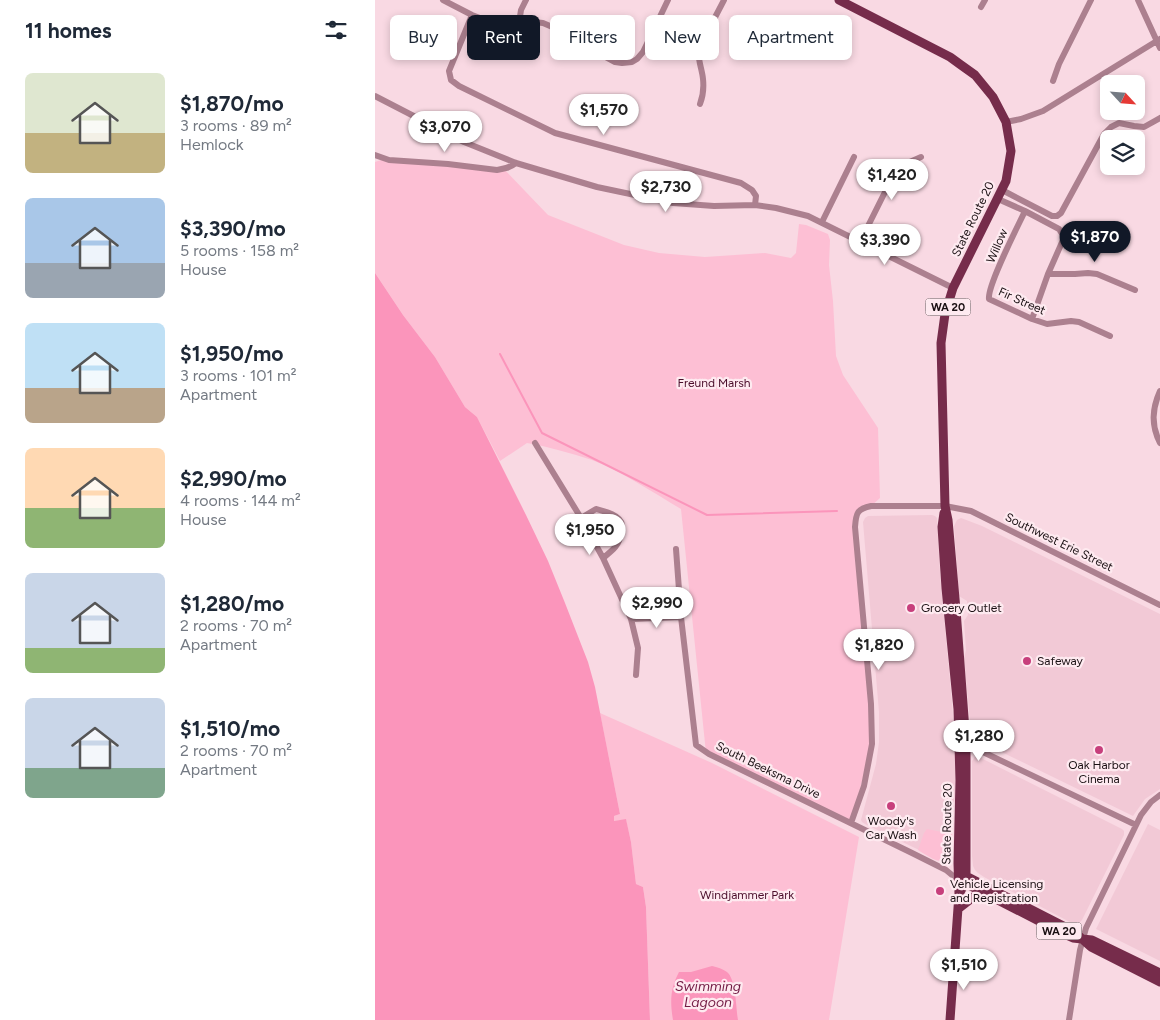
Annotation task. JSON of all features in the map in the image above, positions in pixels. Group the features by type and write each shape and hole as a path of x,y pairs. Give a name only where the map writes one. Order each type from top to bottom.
{"main road":[{"name":"State Route 20","path":"839,0 949,57 975,75 993,97 1006,122 1011,151 1006,180 1002,190 953,288 945,314 941,343 945,506 942,527 959,736 962,878"},
{"name":"State Route 20","path":"945,506 948,520 956,610 966,744"},
{"name":"WA 20","path":"962,878 966,744"},
{"name":"State Route 20","path":"962,878 985,894 1064,934 1073,938 1093,940 1160,973"},
{"name":"State Route 20","path":"962,878 1075,932 1091,947 1160,982"},
{"path":"950,1020 959,894 962,878"},
{"path":"958,910 976,895 985,894"}],"street":[{"path":"443,0 472,15"},
{"path":"520,15 526,0"},
{"path":"540,23 615,62 627,64 637,59 643,52 669,0"},
{"path":"700,104 704,81 697,55 724,0"},
{"path":"981,7 985,0"},
{"path":"1053,81 1059,64 1091,0"},
{"path":"1138,0 1158,40 1160,48"},
{"path":"467,27 449,71 451,80 459,86 555,133 741,183 751,190 752,205"},
{"path":"1006,122 1043,111 1158,40"},
{"path":"375,96 464,142 515,163 597,187 673,203 714,206 752,205 801,213 953,288"},
{"path":"1002,190 1052,216 1057,216 1061,213 1104,134 1111,127 1119,123 1144,127 1160,118"},
{"path":"375,155 389,160 497,170 511,167 515,163"},
{"path":"822,222 854,157"},
{"path":"860,242 895,172 903,165 921,157"},
{"path":"998,199 1059,229 1063,235 1063,240 1048,274 1032,319"},
{"name":"Willow","path":"990,292 1025,211"},
{"path":"1048,274 1097,274 1135,290"},
{"name":"Fir Street","path":"990,292 989,299 1032,319 1047,324 1079,322 1110,336"},
{"path":"1160,391 1154,408 1153,418 1160,443"},
{"path":"535,443 603,558 631,620 638,648 636,675"},
{"name":"Southwest Erie Street","path":"851,823 863,786 872,744 871,704 855,527 858,511 862,508 871,506 945,506 971,511 1160,605"},
{"path":"581,518 596,509 610,513 620,521 622,525 620,540 614,550 603,558"},
{"path":"631,620 681,617 676,549"},
{"name":"South Beeksma Drive","path":"681,617 696,745 709,754 962,878"},
{"path":"959,736 966,744 1135,825"},
{"path":"1069,1020 1082,939 1087,925 1135,825 1145,808 1160,794"}],"shaded area":[{"path":"932,515 937,518 956,759 952,858 947,862 865,824 861,820 876,764 879,742 879,712 863,522 868,516"},
{"path":"961,518 982,526 1160,614 1160,789 1145,799 1133,816 973,738 964,658 966,650 964,621 968,615 967,601 959,596 954,526 957,520"},
{"path":"977,756 1124,831 1124,835 1079,923 1074,924 1068,921 984,877 975,870 972,856 972,761"},
{"path":"1148,824 1160,830 1160,961 1096,929"}],"green space":[{"name":"Freund Marsh","path":"384,159 504,169 548,215 624,245 659,253 705,257 765,253 791,258 796,253 799,224 828,234 830,240 829,265 836,356 843,375 878,428 880,498 871,506 862,508 856,519 872,744 851,823 706,753 681,509 615,470 592,460 560,450 527,443 500,461 477,417 465,407 435,357 403,315 375,273 375,162"},
{"name":"Windjammer Park","path":"600,713 712,763 859,837 829,1020 650,1020 646,907 643,887 636,884 631,842 626,820 614,821 614,816 620,814"},
{"path":"927,829 952,834 952,857 948,860 939,861 918,850"}],"water":[{"path":"375,273 403,315 435,357 465,407 477,417 548,561 588,662 595,687 620,814 614,816 614,821 626,819 636,884 643,887 646,907 650,1020 375,1020"},
{"name":"Swimming Lagoon","path":"712,966 724,970 730,976 734,987 738,1020 673,1020 671,996 679,972 691,972"}],"waterway":[{"path":"500,354 542,433 707,515 837,511"}],"place":[{"name":"Grocery Outlet","path":"911,608"},
{"name":"Safeway","path":"1027,661"},
{"name":"Oak Harbor Cinema","path":"1099,750"},
{"name":"Woody's Car Wash","path":"891,806"},
{"name":"Vehicle Licensing and Registration","path":"940,891"}]}
